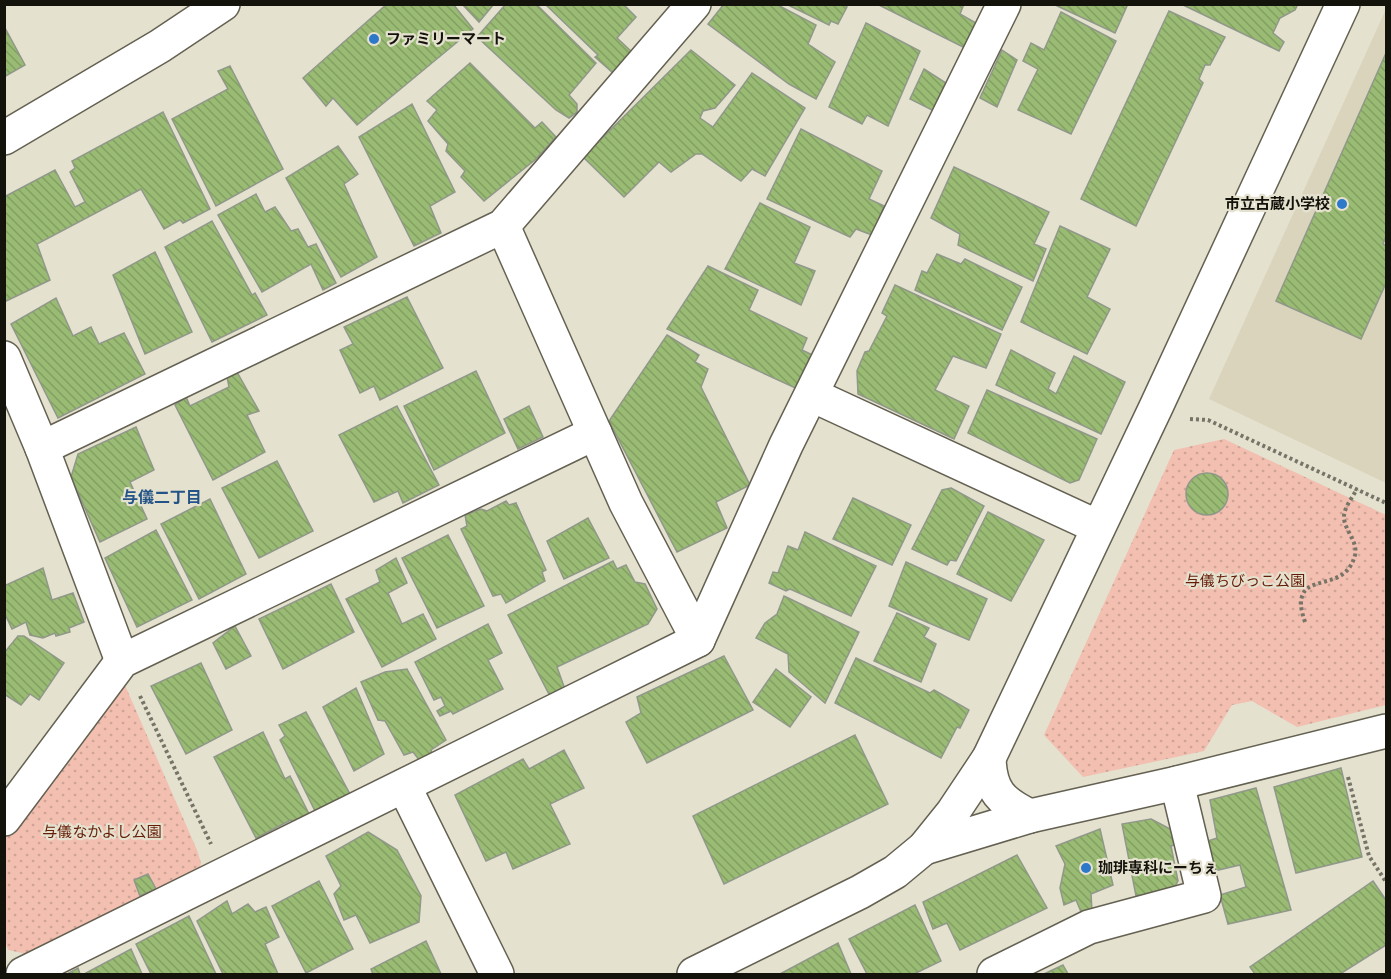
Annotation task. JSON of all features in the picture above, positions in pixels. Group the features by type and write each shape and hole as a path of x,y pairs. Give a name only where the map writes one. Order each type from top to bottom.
{"street":[{"path":"4,138 150,52 223,4"},
{"path":"42,448 503,226 694,4"},
{"path":"23,975 698,640 786,445 1004,4"},
{"path":"694,975 860,892 895,872 924,848 960,802 989,758 1156,407 1343,4"},
{"path":"503,226 626,503 698,640"},
{"path":"4,358 42,448 122,661"},
{"path":"812,395 1098,527"},
{"path":"4,819 122,661 595,433"},
{"path":"924,848 1030,816 1177,783 1386,731"},
{"path":"989,758 990,776 995,789 1010,806 1030,816"},
{"path":"994,975 1089,927 1204,896 1177,783"},
{"path":"404,786 497,975"}],"path":[{"path":"1156,407 1180,419 1208,420 1386,503"},
{"path":"1305,622 1301,603 1304,590 1312,584 1332,581 1341,575 1349,566 1355,553 1353,540 1344,520 1345,511 1357,489"},
{"path":"122,661 225,874"},
{"path":"1347,773 1369,856 1386,882"}],"shaded area":[{"name":"市立古蔵小学校","path":"1386,9 1386,483 1209,399"}],"green space":[{"name":"与儀ちびっこ公園","path":"1224,439 1386,515 1386,705 1297,727 1252,701 1232,705 1204,751 1083,777 1044,735 1174,450"},
{"name":"与儀なかよし公園","path":"124,683 197,850 201,863 198,874 31,955 8,950 5,942 5,833"}],"building":[{"path":"387,4 453,4 473,29 357,125 333,98 326,106 303,78"},
{"path":"462,4 494,4 479,22"},
{"path":"506,4 536,4 596,63 569,95 577,104 577,112 569,118 556,110 477,37"},
{"path":"545,4 623,4 636,17 617,38 633,53 613,73 595,57 598,55"},
{"path":"724,4 776,4 816,25 808,44 835,62 816,99 789,84 708,24"},
{"path":"786,4 844,4 847,7 838,24 831,21 829,25"},
{"path":"877,4 964,4 960,14 976,23 965,48"},
{"path":"1053,4 1124,4 1127,6 1115,33"},
{"path":"1181,4 1298,4 1295,10 1280,18 1273,33 1284,42 1279,51"},
{"path":"1169,11 1225,37 1210,65 1205,65 1199,79 1203,83 1136,226 1081,199"},
{"path":"1061,12 1116,41 1071,134 1018,110 1038,69 1023,61 1031,43 1044,50"},
{"path":"866,23 920,51 888,126 867,115 862,124 829,107"},
{"path":"4,26 25,65 4,77"},
{"path":"691,50 735,85 715,108 703,111 700,118 713,127 752,73 805,108 765,176 752,169 741,181 702,154 696,154 671,172 659,162 624,197 583,157"},
{"path":"1002,50 1017,60 997,107 980,98"},
{"path":"1386,53 1386,236 1383,244 1386,246 1386,283 1361,339 1276,301"},
{"path":"470,63 535,128 542,122 556,137 536,159 484,201 461,177 465,171 446,151 448,144 428,121 437,110 427,101"},
{"path":"230,66 283,169 216,206 172,119 228,89 218,71"},
{"path":"924,69 946,83 934,111 910,99"},
{"path":"412,104 455,192 430,206 441,233 414,246 359,137"},
{"path":"163,112 210,209 183,223 180,220 164,229 141,189 37,244 50,280 4,302 4,197 55,170 75,207 85,202 70,172 75,168 72,161"},
{"path":"801,129 882,171 869,199 884,206 872,235 856,229 850,237 767,199"},
{"path":"338,146 358,174 344,184 377,257 341,277 286,178"},
{"path":"954,167 1049,212 1034,244 1046,249 1033,281 958,245 960,234 931,218"},
{"path":"256,194 265,212 275,207 291,231 298,229 308,247 316,244 336,283 323,290 311,264 262,292 218,215"},
{"path":"760,203 810,227 794,263 815,271 801,305 725,269"},
{"path":"212,221 252,295 255,293 267,315 212,342 165,247"},
{"path":"1060,226 1110,249 1087,297 1110,309 1087,354 1021,322"},
{"path":"155,252 192,332 145,354 113,275"},
{"path":"937,254 961,264 965,259 1022,287 1002,330 915,290 922,271 927,273"},
{"path":"708,266 758,290 749,310 807,338 802,350 817,357 802,391 667,329"},
{"path":"895,285 1001,334 986,368 953,356 935,390 969,406 954,439 858,394 857,371 865,352 869,351 887,316 882,313"},
{"path":"407,297 443,368 380,400 374,386 360,393 340,350 353,344 344,327"},
{"path":"56,298 73,336 91,327 99,344 124,333 145,374 58,418 11,324"},
{"path":"667,335 699,355 695,362 708,369 701,387 750,485 716,502 727,528 677,552 609,421"},
{"path":"1011,350 1055,373 1048,389 1056,394 1074,356 1125,382 1101,434 996,385"},
{"path":"476,371 505,433 434,470 404,406"},
{"path":"237,372 259,411 247,415 265,452 213,480 175,405 186,397 190,406 229,387 227,377"},
{"path":"987,390 1097,439 1079,480 1070,483 968,433"},
{"path":"397,406 439,485 403,503 398,491 374,502 339,435"},
{"path":"529,406 543,437 518,449 504,419"},
{"path":"136,427 154,470 130,482 147,519 100,542 71,477 78,454"},
{"path":"277,461 313,531 259,558 222,488"},
{"path":"1207,473 1222,479 1228,494 1222,509 1207,515 1192,509 1186,494 1192,479"},
{"path":"951,488 984,506 956,561 950,560 947,565 912,549 942,490"},
{"path":"853,498 911,525 892,565 833,539"},
{"path":"210,499 246,574 199,599 161,524"},
{"path":"506,501 509,505 516,503 546,570 542,572 545,581 506,603 501,594 493,596 461,529 467,526 465,515 481,509 487,511"},
{"path":"988,512 1044,540 1011,601 957,574"},
{"path":"588,518 609,558 564,579 547,541"},
{"path":"156,530 192,600 137,627 105,558"},
{"path":"805,532 876,566 851,616 790,589 786,591 769,583 773,572 778,573 788,546 798,550"},
{"path":"448,535 484,606 437,628 402,558"},
{"path":"396,558 407,583 388,593 402,624 423,614 436,639 382,667 346,599 380,582 376,570"},
{"path":"613,561 617,569 626,565 635,582 645,584 657,609 648,624 557,667 566,692 552,700 508,615"},
{"path":"906,562 987,599 969,640 889,606"},
{"path":"43,568 52,600 73,593 84,622 69,628 70,632 56,636 55,633 43,638 30,635 26,622 12,629 4,612 4,586"},
{"path":"331,584 354,632 283,669 259,619"},
{"path":"784,596 859,632 825,703 789,672 788,654 756,638 765,623 777,614"},
{"path":"897,613 929,628 924,637 936,644 921,682 874,661"},
{"path":"488,624 502,653 488,660 503,689 453,714 451,711 440,716 437,711 445,706 441,697 434,700 415,662"},
{"path":"235,626 251,656 226,669 213,643"},
{"path":"18,636 24,636 64,663 39,700 30,694 21,705 4,694 4,653"},
{"path":"724,656 753,710 647,763 626,722 641,713 637,697"},
{"path":"856,658 930,693 934,690 969,710 941,758 835,703"},
{"path":"201,663 232,730 186,754 151,686"},
{"path":"407,669 446,740 431,750 432,754 420,761 413,752 404,755 385,721 378,720 361,682 385,672"},
{"path":"776,669 811,697 790,727 753,702"},
{"path":"356,688 384,754 354,771 323,707"},
{"path":"306,712 351,796 316,813 280,740 285,736 279,725"},
{"path":"263,732 285,779 290,776 310,816 294,824 291,820 256,838 214,757"},
{"path":"855,735 888,804 724,884 693,816"},
{"path":"564,750 584,788 550,804 570,844 513,869 506,852 486,861 455,795 523,759 529,769"},
{"path":"1341,768 1362,857 1296,873 1274,787"},
{"path":"1256,788 1291,910 1228,924 1220,895 1246,887 1240,865 1214,871 1205,842 1217,838 1210,800"},
{"path":"1151,819 1172,830 1174,845 1171,846 1178,881 1173,890 1136,896 1122,824"},
{"path":"1100,829 1113,885 1091,894 1092,911 1082,914 1076,900 1064,905 1060,888 1065,864 1056,846"},
{"path":"368,832 397,850 421,896 419,922 370,943 356,915 344,920 334,894 341,886 326,856"},
{"path":"1017,855 1047,908 960,950 947,923 933,929 923,902"},
{"path":"148,874 156,889 140,896 134,880"},
{"path":"319,881 353,949 306,973 272,906"},
{"path":"1373,881 1386,900 1386,945 1340,974 1255,974 1250,967"},
{"path":"227,901 232,914 248,904 255,912 266,907 279,937 265,944 278,974 223,974 197,921"},
{"path":"915,905 941,961 914,974 867,974 849,939"},
{"path":"189,916 216,974 151,974 136,944"},
{"path":"426,941 441,974 373,974 371,969"},
{"path":"838,943 851,974 780,974"},
{"path":"131,949 142,974 86,973"},
{"path":"1063,965 1068,974 1044,974"},
{"path":"78,968 80,974 67,974"}],"place":[{"name":"ファミリーマート","path":"374,39"},
{"name":"市立古蔵小学校","path":"1342,204"},
{"name":"珈琲専科にーちぇ","path":"1086,868"}],"district":[{"name":"与儀二丁目","path":"162,497"}]}
